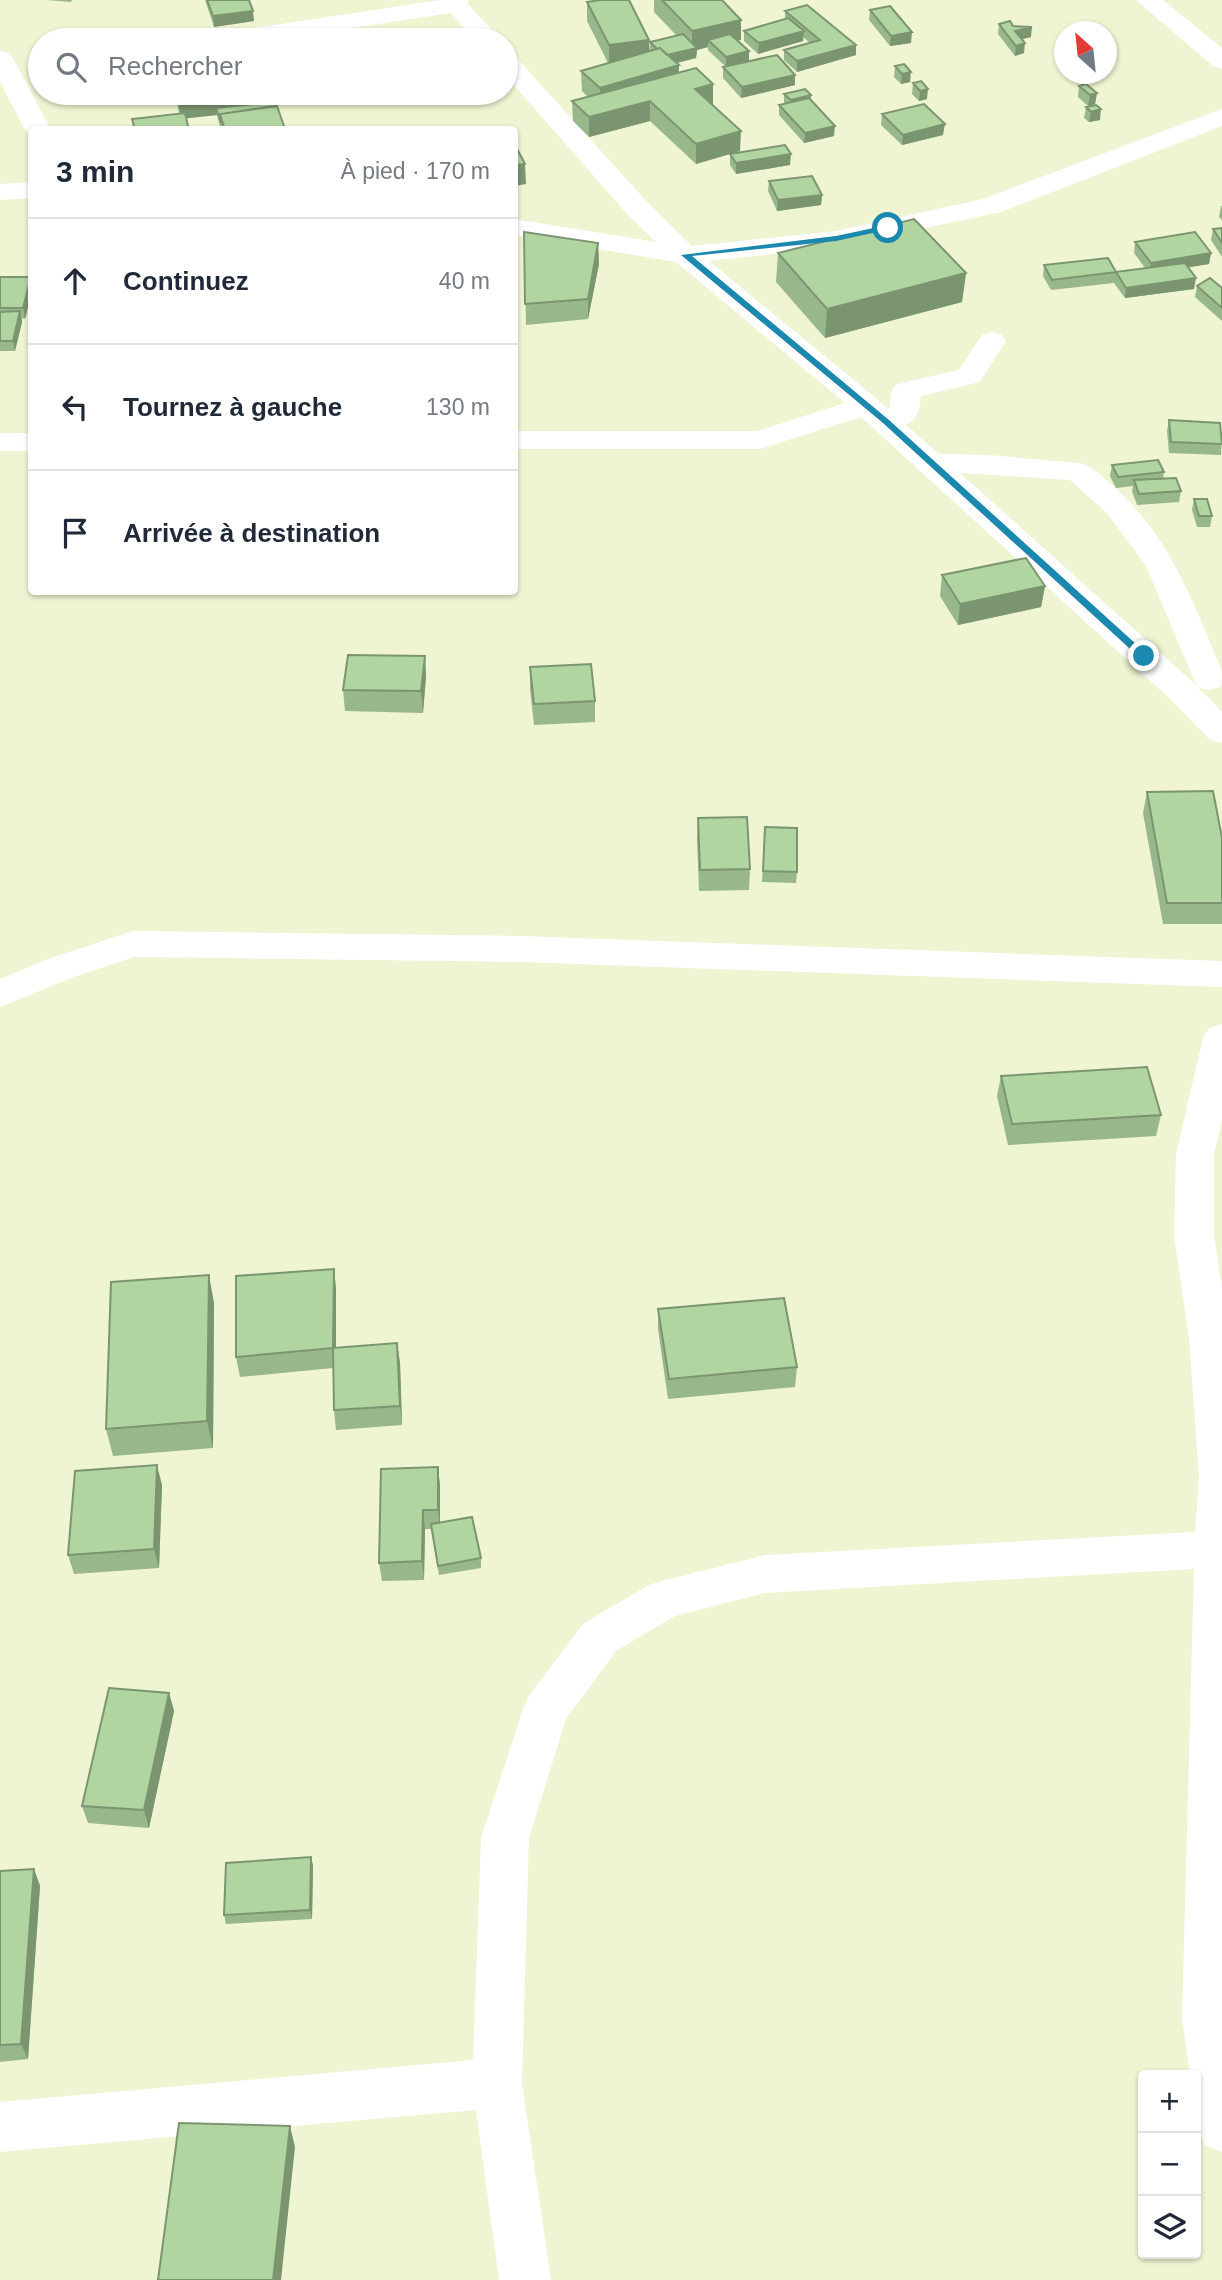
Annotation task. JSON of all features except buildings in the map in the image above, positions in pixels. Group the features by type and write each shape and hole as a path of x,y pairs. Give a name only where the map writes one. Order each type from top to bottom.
{"street":[{"path":"1148,0 1222,61"},
{"path":"300,28 456,2 478,28"},
{"path":"9,70 36,126"},
{"path":"518,74 638,209 685,255 877,413 931,463 1205,682"},
{"path":"518,228 685,255 836,239 990,205 1222,117"},
{"path":"0,192 28,190"},
{"path":"518,440 760,440 877,413 903,412 907,390 970,376 992,341"},
{"path":"0,442 28,442"},
{"path":"931,463 989,464 1079,472 1118,506 1161,564 1222,732"},
{"path":"0,994 61,968 133,944 522,949 1222,974"},
{"path":"1222,1038 1195,1154 1194,1236 1209,1338 1220,1478 1215,2019 1222,2127"},
{"path":"525,2280 497,2083 505,1838 546,1709 600,1637 665,1599 765,1574 1219,1549"},
{"path":"0,2127 497,2083"}],"route":[{"path":"888,228 836,239 685,255 867,405 1144,656"}]}
